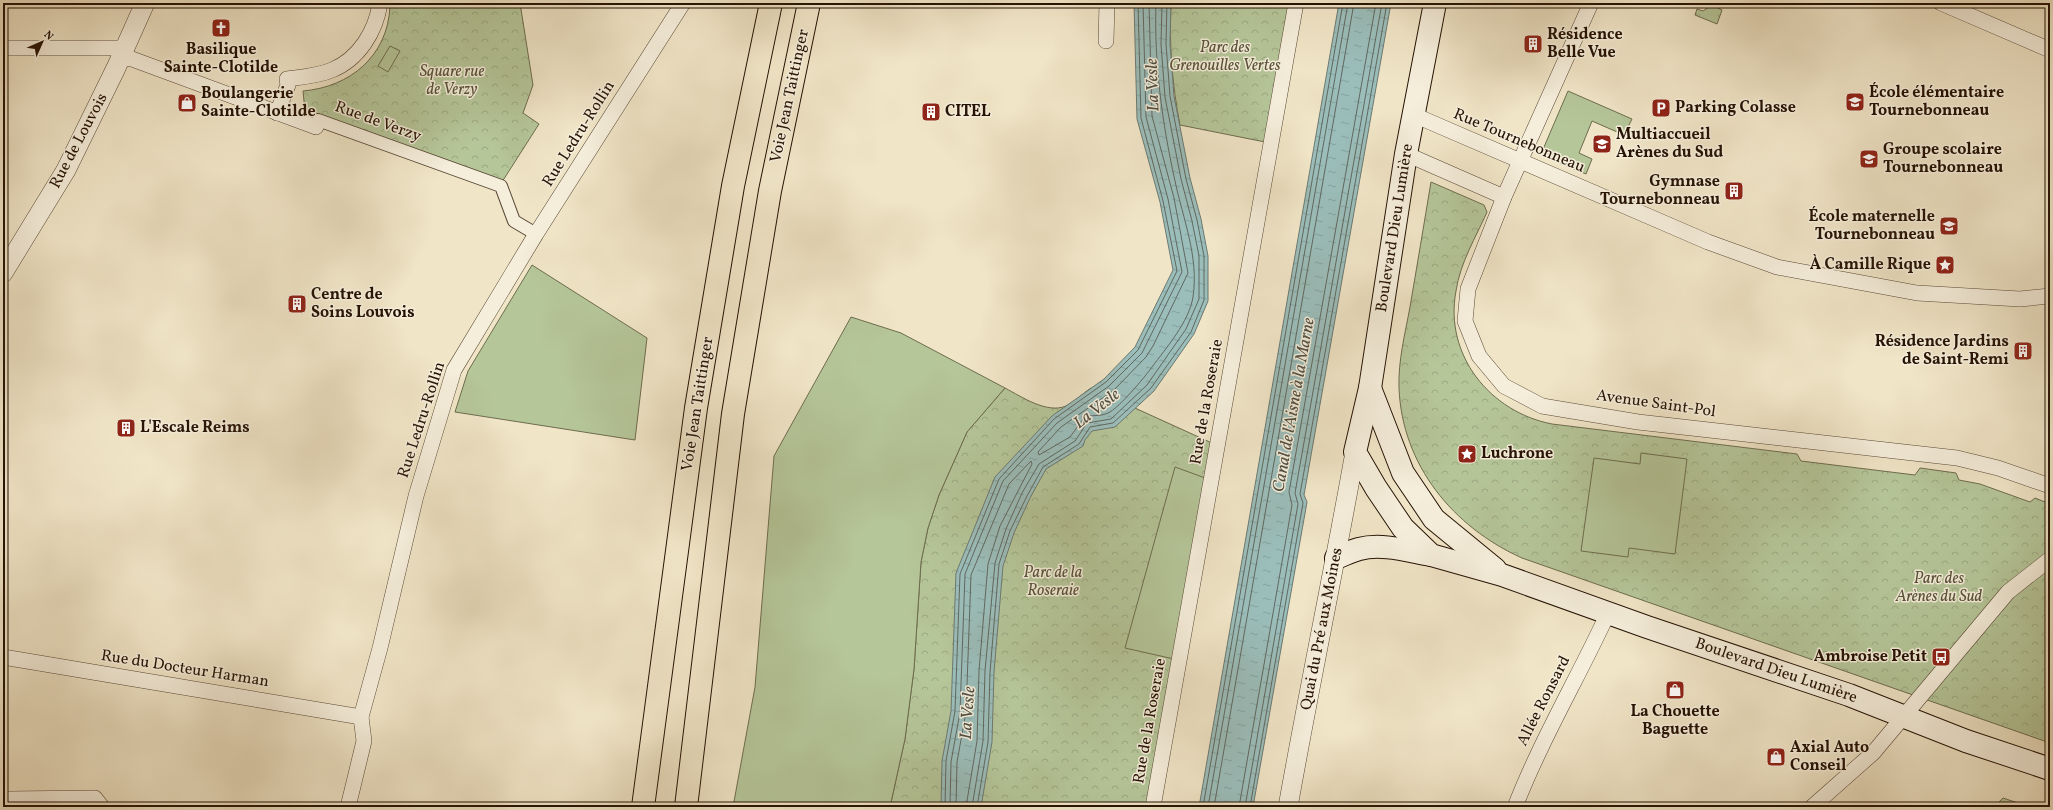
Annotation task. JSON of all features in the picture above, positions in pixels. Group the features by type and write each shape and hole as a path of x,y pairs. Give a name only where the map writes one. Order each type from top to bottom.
{"highway":[{"name":"Voie Jean Taittinger","path":"644,807 696,408 733,186 771,3"},
{"name":"Voie Jean Taittinger","path":"686,807 733,414 770,191 809,3"}],"main road":[{"name":"Boulevard Dieu Lumière","path":"1355,452 1370,388 1406,154 1435,3"},
{"path":"1370,388 1403,473 1434,519 1502,575"},
{"path":"1355,452 1376,488 1403,528 1431,555"},
{"name":"Boulevard Dieu Lumière","path":"1336,558 1359,549 1387,547 1431,555 1502,575 1608,613 1849,695 1966,741 2050,769"}],"street":[{"name":"Rue de Louvois","path":"4,269 66,170 145,3"},
{"path":"277,113 288,85 287,79 310,76 333,70 350,58 365,43 373,28 380,3"},
{"name":"Rue Ledru-Rollin","path":"348,807 364,741 361,717 380,648 416,496 454,370 536,234 683,3"},
{"path":"1106,41 1107,3"},
{"name":"Rue de la Roseraie","path":"1153,807 1296,3"},
{"name":"Avenue Saint-Pol","path":"1591,3 1504,197 1468,289 1465,321 1478,356 1504,386 1542,406 1638,422 1957,458 1998,468 2050,486"},
{"path":"1941,3 2050,50"},
{"name":"Rue de Verzy","path":"3,48 122,53 132,59 316,127 318,120 501,186 514,221 536,234"},
{"name":"Rue Tournebonneau","path":"1414,115 1708,242 1777,267 1917,293 2020,299 2050,296"},
{"path":"1406,154 1504,197"},
{"name":"Quai du Pré aux Moines","path":"1288,807 1310,681 1336,558 1355,452"},
{"path":"1812,807 1873,753 2008,592 2050,559"},
{"name":"Allée Ronsard","path":"1515,807 1531,766 1594,644 1608,613"},
{"name":"Rue du Docteur Harman","path":"3,657 361,717"},
{"path":"3,806 8,800 95,798 102,807"}],"green space":[{"name":"Square rue de Verzy","path":"407,3 520,3 533,85 523,113 539,124 502,182 305,111 303,91 336,83 351,76 363,66 374,54 382,40 388,24 390,6"},
{"name":"Parc des Grenouilles Vertes","path":"1171,3 1289,3 1265,142 1180,125 1172,64 1170,34"},
{"path":"1712,5 1722,10 1717,24 1695,15 1697,9 1703,11"},
{"path":"390,46 400,51 388,72 378,66"},
{"path":"1568,91 1632,119 1624,135 1592,121 1579,153 1592,159 1586,174 1548,158 1544,147"},
{"name":"Parc des Arènes du Sud","path":"1431,182 1484,205 1487,212 1461,270 1456,291 1454,315 1457,337 1465,358 1476,377 1491,394 1509,407 1530,417 1552,424 1797,454 1801,461 1915,475 1920,468 1956,473 1959,480 1980,484 2030,502 2035,498 2050,504 2050,743 1522,558 1497,545 1474,529 1454,511 1436,490 1421,467 1410,443 1402,416 1399,388 1402,348"},
{"path":"532,265 647,338 635,440 455,412 468,371"},
{"path":"851,317 901,333 1005,388 967,432 939,495 928,528 921,562 914,669 905,739 890,807 733,807 755,687 774,456"},
{"name":"Parc de la Roseraie","path":"1005,388 1027,400 1043,406 1059,408 1076,400 1091,388 1214,444 1146,807 890,807 905,739 914,669 921,562 928,528 939,495 967,432"},
{"path":"1641,453 1687,459 1675,554 1629,548 1628,557 1581,551 1594,458 1640,464"},
{"path":"1175,467 1208,479 1174,659 1125,648"},
{"path":"2003,798 2030,807 1994,807"}],"water":[{"name":"La Vesle","path":"1134,3 1171,3 1170,44 1174,96 1190,178 1201,219 1208,256 1208,301 1194,334 1154,391 1115,427 1092,431 1085,440 1083,446 1046,469 1030,498 1014,533 1003,566 994,672 992,742 981,807 941,807 942,761 951,711 956,573 995,477 1052,416 1104,379 1135,347 1173,270 1160,202 1137,119"},
{"name":"Canal de l'Aisne à la Marne","path":"1339,3 1391,3 1304,495 1307,502 1253,807 1199,807"}],"place":[{"name":"Basilique Sainte-Clotilde","path":"221,28"},
{"name":"Résidence Belle Vue","path":"1533,44"},
{"name":"École élémentaire Tournebonneau","path":"1855,102"},
{"name":"Boulangerie Sainte-Clotilde","path":"187,103"},
{"name":"Parking Colasse","path":"1661,108"},
{"name":"CITEL","path":"931,112"},
{"name":"Multiaccueil Arènes du Sud","path":"1602,144"},
{"name":"Groupe scolaire Tournebonneau","path":"1869,159"},
{"name":"Gymnase Tournebonneau","path":"1734,191"},
{"name":"École maternelle Tournebonneau","path":"1949,226"},
{"name":"À Camille Rique","path":"1945,265"},
{"name":"Centre de Soins Louvois","path":"297,304"},
{"name":"Résidence Jardins de Saint-Remi","path":"2023,351"},
{"name":"L'Escale Reims","path":"126,428"},
{"name":"Luchrone","path":"1467,454"},
{"name":"Ambroise Petit","path":"1941,657"},
{"name":"La Chouette Baguette","path":"1675,690"},
{"name":"Axial Auto Conseil","path":"1776,757"}]}
